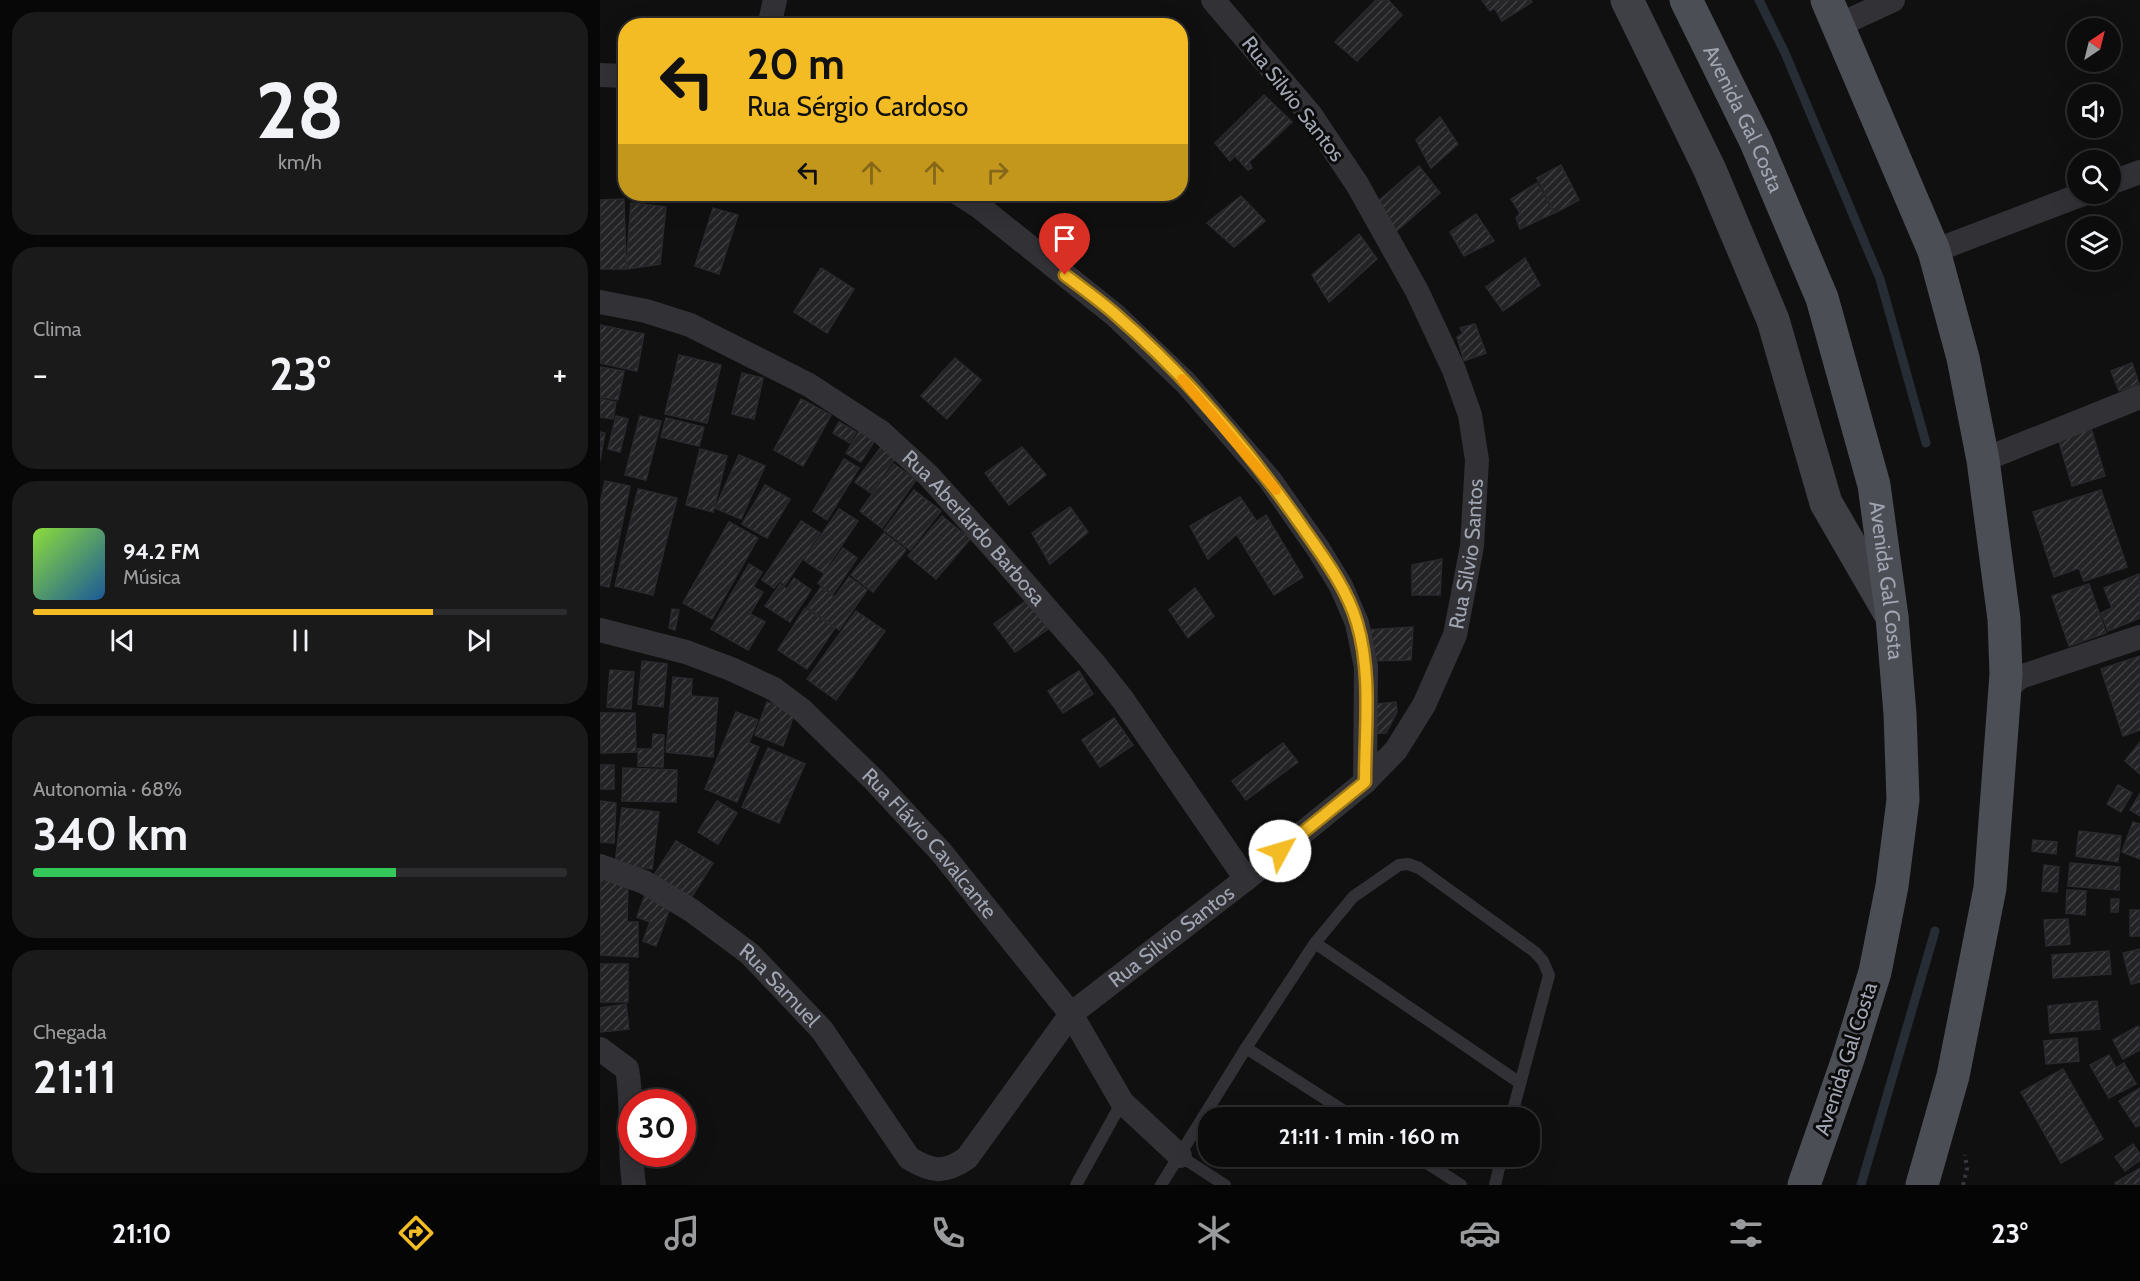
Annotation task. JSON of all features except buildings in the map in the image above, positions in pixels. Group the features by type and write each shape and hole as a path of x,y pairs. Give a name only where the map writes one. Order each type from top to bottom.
{"main road":[{"name":"Avenida Gal Costa","path":"1686,0 1756,142 1822,298 1874,485 1892,617 1900,714 1903,800 1892,886 1875,972 1848,1059 1804,1185"},
{"path":"1833,12 1934,251 1963,358 1983,460 2004,619 2006,675 1990,888 1953,1076 1922,1185"}],"street":[{"path":"772,18 775,0"},
{"name":"Rua Silvio Santos","path":"909,1158 931,1170 955,1166 967,1158 1071,1014 1246,879 1365,782 1396,750 1424,705 1455,636 1473,535 1478,460 1470,415 1454,370 1418,291 1357,184 1310,114 1213,0"},
{"path":"1627,0 1710,170 1773,320 1826,503 1892,617"},
{"path":"1833,12 1893,0"},
{"path":"600,75 618,76"},
{"path":"2121,179 2140,172"},
{"path":"1934,251 2067,200"},
{"path":"970,201 1115,315 1186,383 1269,480 1319,550 1341,586 1357,623 1366,667 1365,782"},
{"name":"Rua Aberlardo Barbosa","path":"600,302 646,311 690,325 808,385 881,432 935,483 1093,662 1123,700 1246,879"},
{"path":"1983,460 2140,397"},
{"name":"Rua Flávio Cavalcante","path":"600,630 686,652 722,665 758,680 795,704 874,780 941,852 1071,1014 1122,1102 1180,1156"},
{"path":"2003,692 2020,677 2140,637"},
{"name":"Rua Samuel","path":"600,866 644,882 691,910 750,954 822,1030 909,1158"},
{"path":"600,1049 627,1069 631,1093 630,1157 634,1185"}],"lane":[{"path":"1161,1185 1246,1047 1315,943 1353,897 1399,865 1408,864 1419,868 1535,952 1543,961 1549,975 1514,1107"},
{"path":"1315,943 1520,1083"},
{"path":"1246,1047 1338,1107"},
{"path":"1076,1185 1122,1102"},
{"path":"1180,1156 1225,1185"},
{"path":"1433,1167 1461,1185"},
{"path":"1495,1185 1499,1167"}],"waterway":[{"path":"1759,0 1785,53 1880,279 1926,443"},
{"path":"1861,1185 1935,931"}],"slow traffic":[{"path":"1182,379 1276,490"}],"route":[{"path":"1065,275 1115,315 1186,383 1269,480 1319,550 1341,586 1357,623 1366,667 1365,782 1280,851"}]}
